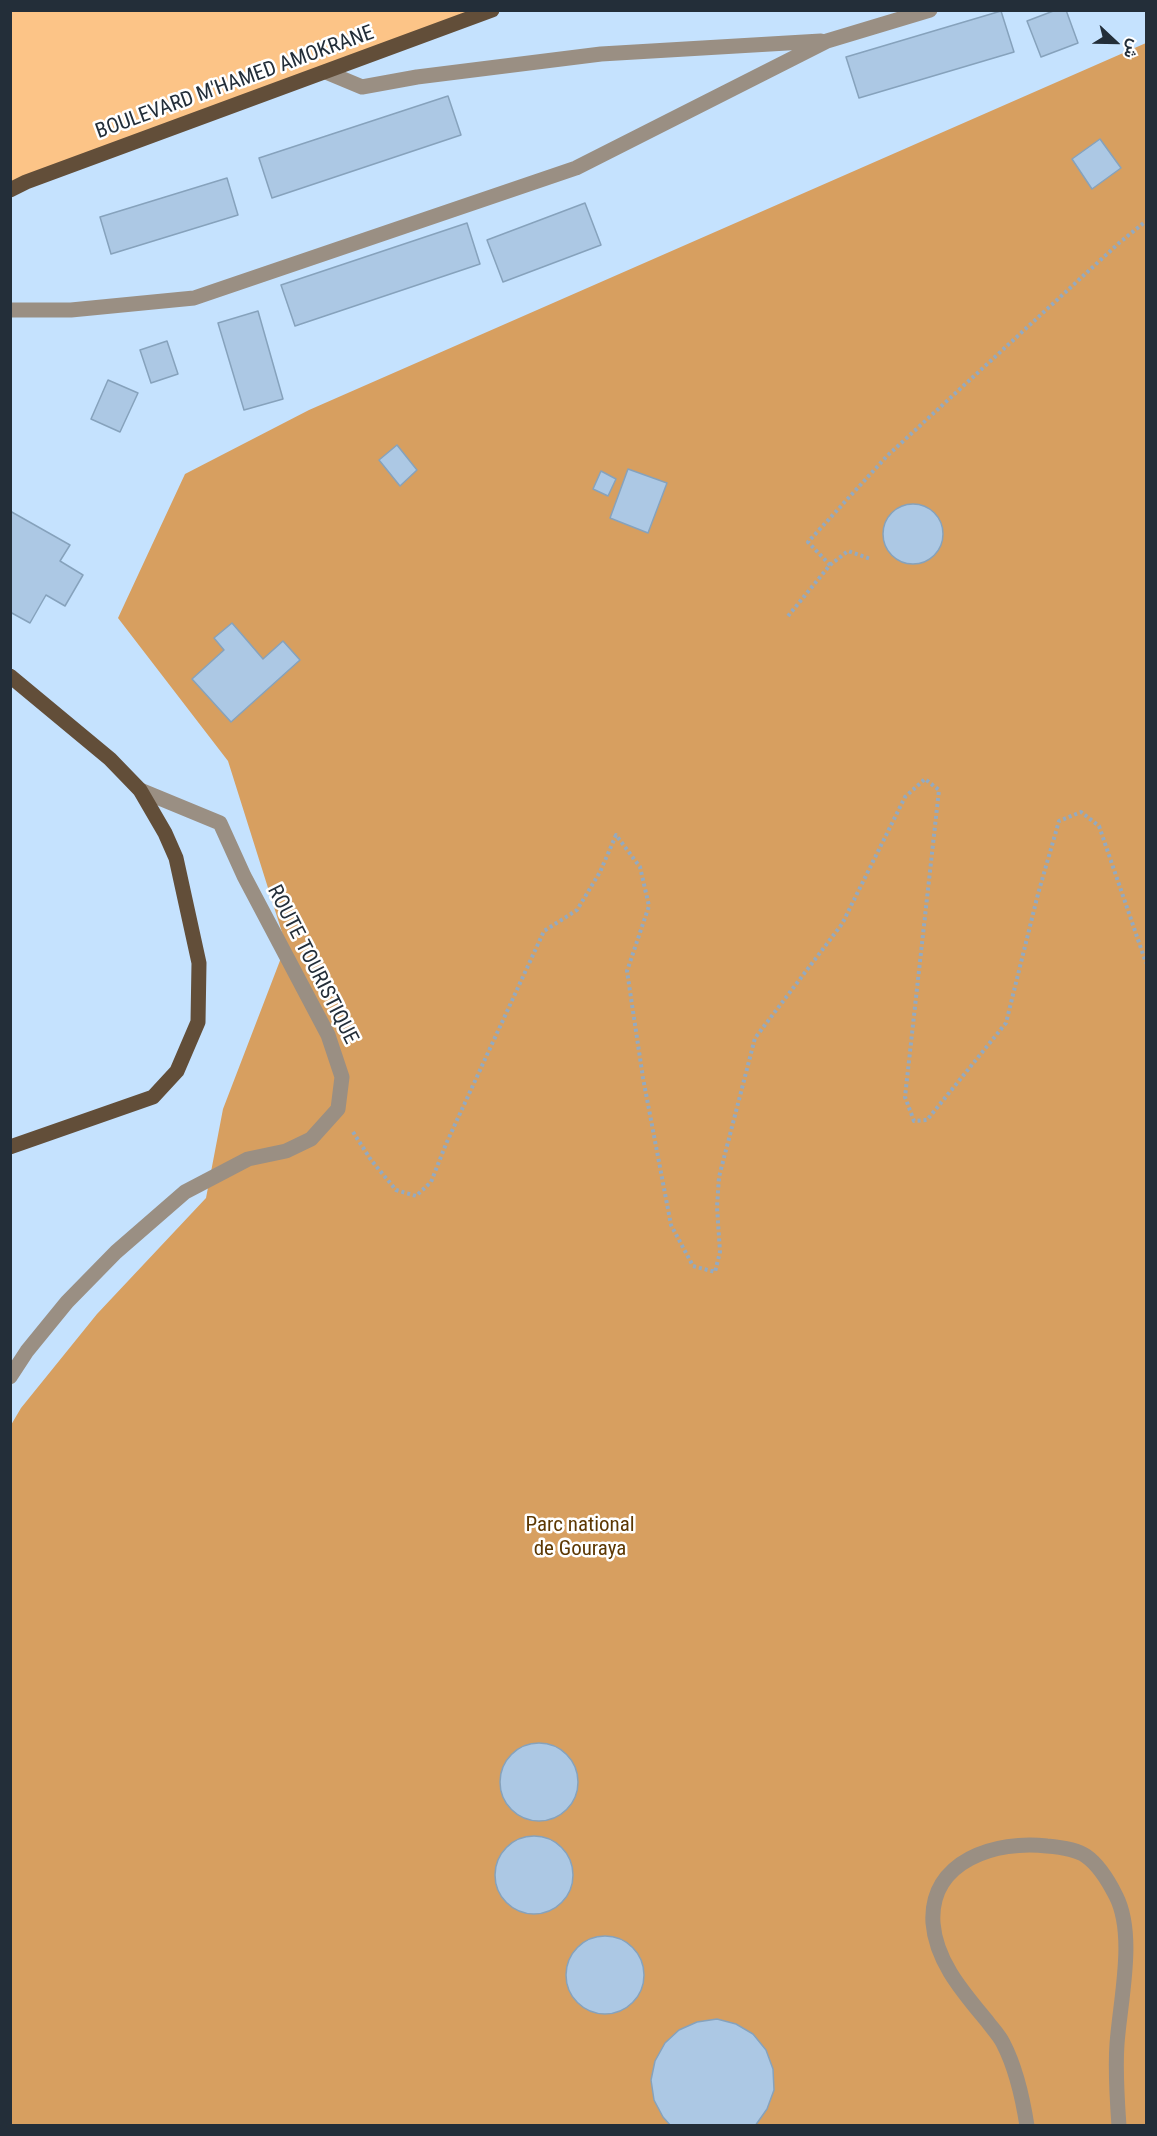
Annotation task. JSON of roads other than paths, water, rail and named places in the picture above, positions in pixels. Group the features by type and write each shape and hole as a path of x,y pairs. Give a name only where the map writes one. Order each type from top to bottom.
{"main road":[{"name":"BOULEVARD M'HAMED AMOKRANE","path":"10,190 26,182 492,10"},
{"path":"10,675 110,759 140,790 165,833 178,868 200,963 198,1022 177,1071 153,1097 10,1147"}],"street":[{"path":"10,310 71,310 194,298 576,168 827,41 930,10"},
{"path":"326,72 362,87 417,77 601,54 827,41"},
{"name":"ROUTE TOURISTIQUE","path":"10,1377 27,1351 67,1302 116,1252 185,1192 248,1158 286,1151 311,1139 338,1108 342,1077 328,1035 244,876 220,822 140,790"},
{"path":"1027,2126 1022,2099 1003,2042 947,1968 938,1949 933,1924 934,1905 949,1873 980,1853 1001,1847 1029,1844 1059,1847 1086,1855 1101,1871 1117,1898 1124,1923 1126,1956 1117,2044 1116,2086 1119,2126"}],"park label":[{"name":"Parc national de Gouraya","path":"580,1538"}]}
